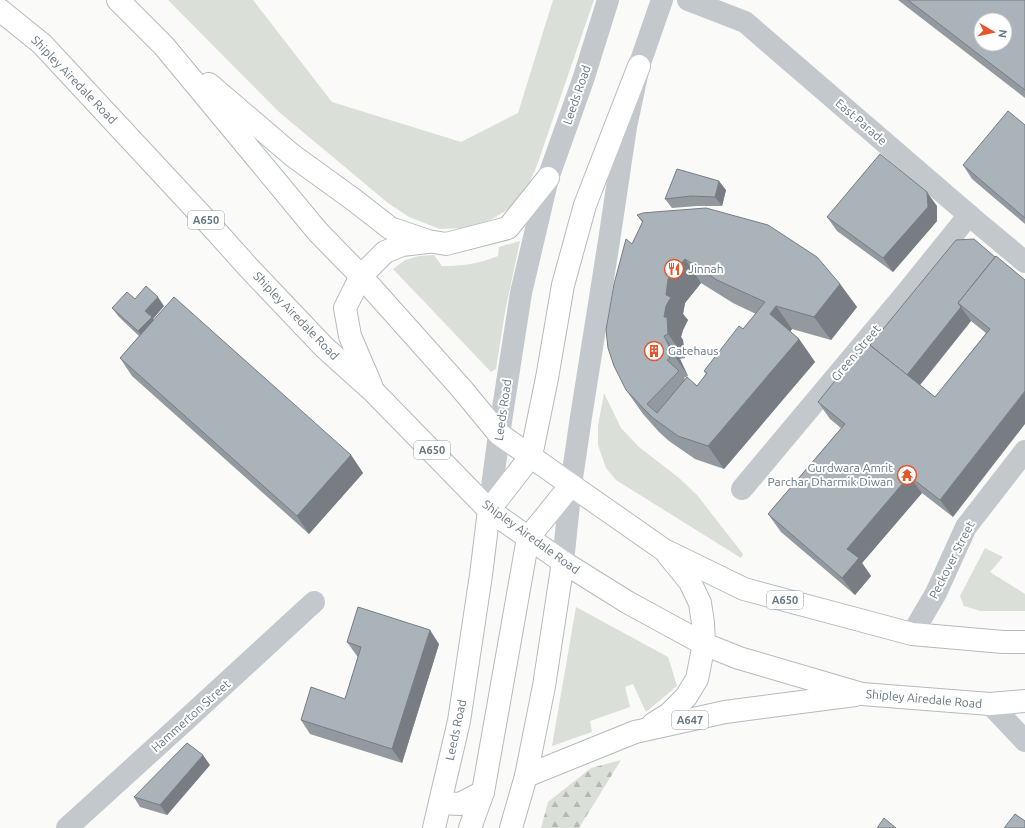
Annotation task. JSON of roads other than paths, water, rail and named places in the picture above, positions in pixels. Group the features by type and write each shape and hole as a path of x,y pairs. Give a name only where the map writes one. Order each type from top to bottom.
{"main road":[{"name":"A650","path":"8,0 42,44"},
{"name":"A650","path":"118,0 164,46 318,232 361,276 461,388 499,434 664,550 744,589 912,634 1003,642 1025,642"},
{"name":"Shipley Airedale Road","path":"0,10 42,44 324,347 374,392 489,510 562,562 627,602 704,644 739,658 862,694 990,704 1025,701"},
{"path":"164,46 292,155 360,204 390,228 428,242"},
{"path":"489,510 531,456 547,378 563,285 583,213 639,66"},
{"path":"374,392 350,336 345,308 361,276 385,252 402,245 428,242 446,244 508,228 548,178"},
{"path":"470,828 483,792 528,538 572,485"},
{"name":"Leeds Road","path":"434,828 459,721 481,575 489,510"},
{"path":"635,732 669,714 686,697 697,679 704,644 704,624 700,602 690,582 664,550"},
{"path":"511,828 526,776 544,686 562,562"},
{"name":"A647","path":"526,776 635,732 725,712 862,694"},
{"path":"440,803 460,804 483,792"}],"street":[{"path":"562,562 581,417 626,127 639,66 662,0"},
{"name":"East Parade","path":"688,0 745,22 1025,262"},
{"name":"Leeds Road","path":"489,510 521,293 548,178 583,80 607,3"},
{"name":"Green Street","path":"742,489 906,294 969,215"},
{"name":"Peckover Street","path":"912,634 936,593 966,527 1025,451"},
{"name":"Hammerton Street","path":"67,828 183,724 314,602"},
{"path":"990,704 1025,741"}],"place":[{"name":"Jinnah","path":"674,269"},
{"name":"Gatehaus","path":"654,351"},
{"name":"Gurdwara Amrit Parchar Dharmik Diwan","path":"907,475"}]}
